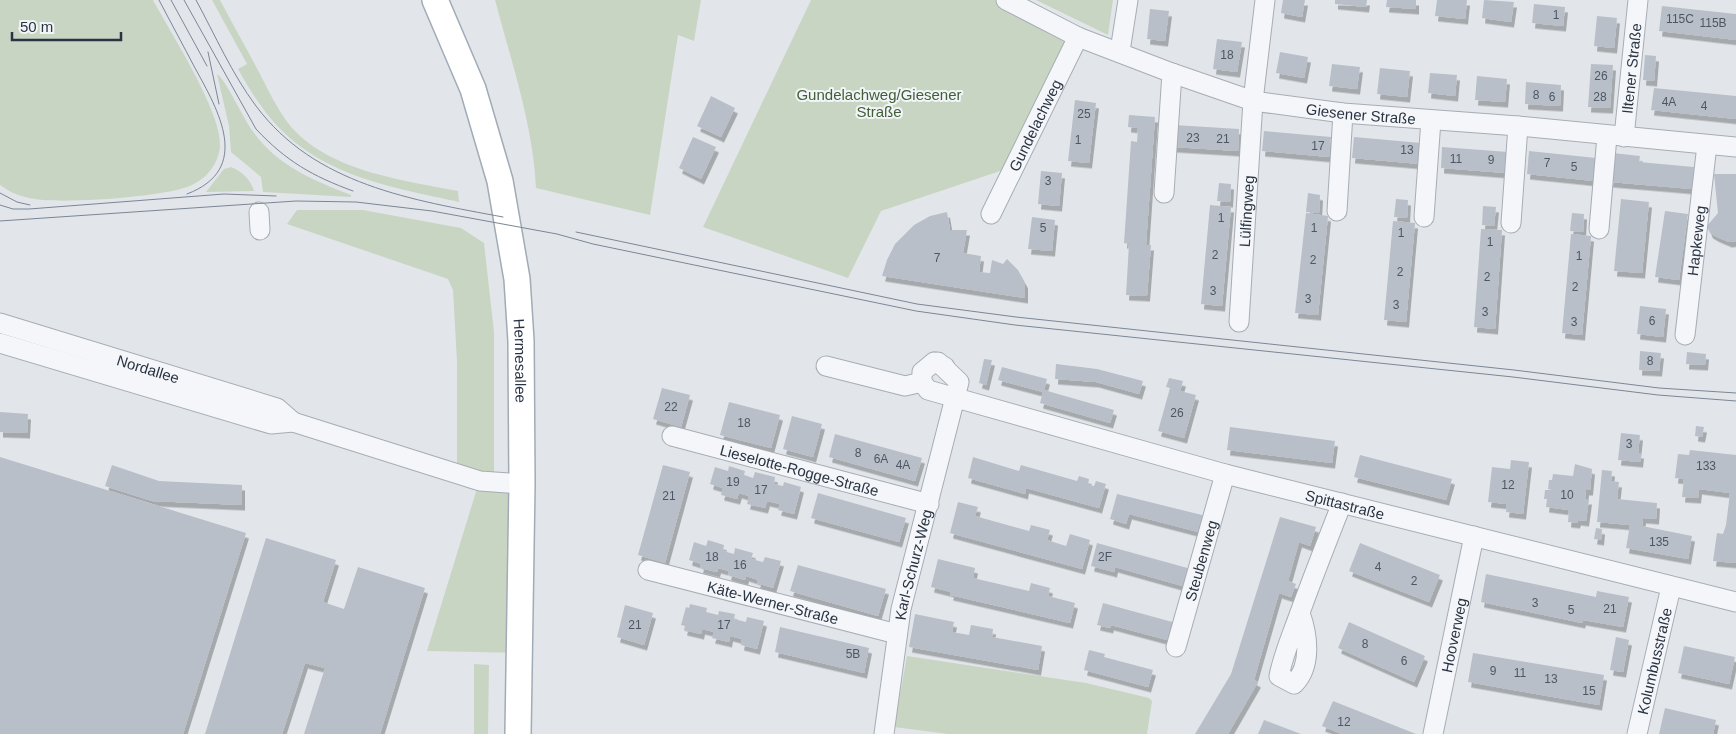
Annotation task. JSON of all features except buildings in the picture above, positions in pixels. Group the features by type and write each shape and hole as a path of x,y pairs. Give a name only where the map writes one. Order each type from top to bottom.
{"main road":[{"name":"Hermesallee","path":"435,0 473,89 501,190 518,288 521,341 522,484 518,734"}],"street":[{"name":"Giesener Straße","path":"1006,0 1078,37 1172,73 1254,101 1343,113 1518,126 1615,137 1736,147"},
{"path":"1120,52 1128,0"},
{"name":"Lülfingweg","path":"1239,322 1254,101 1265,0"},
{"name":"Iltener Straße","path":"1599,229 1638,0"},
{"name":"Gundelachweg","path":"991,214 1078,37"},
{"path":"1164,192 1172,73"},
{"path":"1337,211 1343,113"},
{"path":"1424,217 1431,120"},
{"path":"1512,223 1518,126"},
{"name":"Hapkeweg","path":"1685,335 1707,145"},
{"name":"Nordallee","path":"0,323 277,408 293,422"},
{"name":"Nordallee","path":"0,343 272,424 293,422 480,481 522,484"},
{"path":"826,366 905,386 922,382 922,372 927,366 938,362 959,382 955,398"},
{"name":"Spittastraße","path":"922,382 928,390 1225,474 1736,602"},
{"name":"Karl-Schurz-Weg","path":"884,734 897,634 907,587 955,398"},
{"name":"Lieselotte-Rogge-Straße","path":"672,436 929,504"},
{"name":"Steubenweg","path":"1176,647 1225,474"},
{"path":"1300,612 1342,503"},
{"name":"Hooverweg","path":"1433,734 1474,536"},
{"name":"Käte-Werner-Straße","path":"648,570 897,634"},
{"name":"Kolumbusstraße","path":"1637,734 1671,587"}],"green space":[{"path":"0,0 153,0 194,73 213,114 219,132 220,147 217,159 211,170 192,185 179,189 139,196 90,200 35,199 16,194 0,185"},
{"path":"212,0 220,0 280,111 288,123 304,139 344,163 366,171 458,191 459,202 383,184 334,167 291,139 267,114 238,69 247,64"},
{"path":"495,0 701,0 694,41 678,35 650,215 536,188 531,140 526,116"},
{"name":"Gundelachweg/Giesener Straße","path":"811,0 1006,0 1078,37 1015,166 881,211 848,278 703,227"},
{"path":"1036,0 1113,0 1108,35"},
{"path":"217,74 225,83 254,133 274,155 298,171 351,195 351,197 263,192 261,177 231,152 229,126"},
{"path":"231,167 246,176 254,191 206,192 224,169"},
{"path":"297,210 363,210 461,228 484,243 494,332 494,483 522,484 519,653 427,651 479,482 457,474 457,362 453,290 448,279 287,224"},
{"path":"907,656 1086,683 1149,698 1152,701 1147,734 948,734 894,727"},
{"path":"474,664 489,665 488,734 474,734"}],"tram line":[{"path":"159,0 213,102 224,137 225,154 219,170 207,183 187,194"},
{"path":"171,0 207,66"},
{"path":"184,0 256,129 289,159 312,173 353,191"},
{"path":"196,0 231,68 247,94 280,133 307,154 336,171 368,185 434,204 503,217"},
{"path":"208,52 219,104"},
{"path":"0,193 17,202 30,205"},
{"path":"0,205 13,209 29,209 224,194 276,196"},
{"path":"0,221 296,201 356,202 432,211 557,234 593,244 916,311 1015,325 1513,377 1658,395 1736,401"},
{"path":"576,232 917,304 1016,317 1514,370 1659,388 1736,393"}]}
